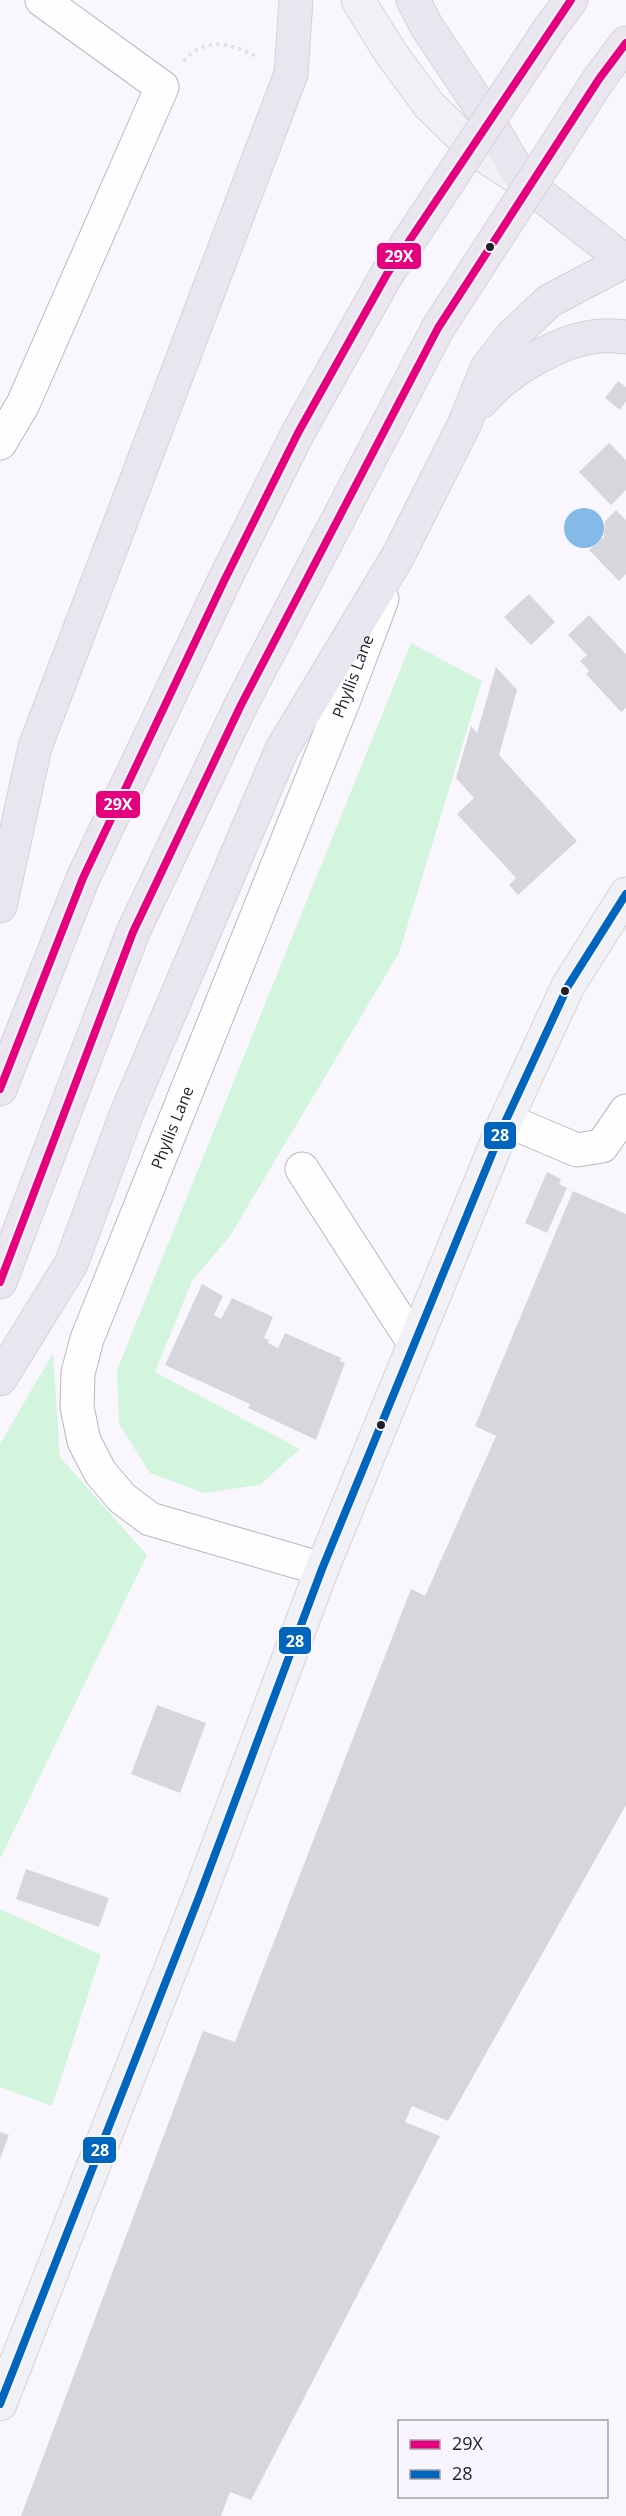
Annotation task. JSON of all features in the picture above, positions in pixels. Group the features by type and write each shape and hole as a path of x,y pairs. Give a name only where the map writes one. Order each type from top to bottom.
{"highway":[{"path":"0,906 35,747 291,74 296,0"},
{"path":"0,1379 71,1264 126,1115 282,749 398,556 464,425 487,368 512,336 549,301 626,261 523,181 481,108 427,27 412,0"},
{"path":"0,1089 83,878 224,580 299,431 387,274 550,28 571,0"},
{"path":"0,1282 133,932 241,705 438,328 599,79 626,43"},
{"path":"464,425 485,398 510,374 543,354 601,336 626,337"}],"main road":[{"path":"358,0 390,52 429,105 475,150 523,181"},
{"path":"0,2404 195,1908 322,1569 506,1120 568,986 626,894"}],"street":[{"path":"0,443 23,404 162,87 42,0"},
{"name":"Phyllis Lane","path":"322,1569 150,1519 122,1498 100,1472 84,1441 77,1407 78,1373 87,1339 345,697 398,556"},
{"path":"506,1120 577,1150 602,1146 626,1111"},
{"path":"302,1169 414,1343"}],"path":[{"path":"162,87 189,55 213,43 236,46 264,60"}],"green space":[{"path":"411,643 482,681 399,953 230,1236 192,1281 155,1372 300,1449 260,1485 204,1493 150,1473 119,1424 117,1370"},
{"path":"53,1353 60,1457 147,1555 0,1859 0,1444"},
{"path":"0,1909 101,1955 52,2106 0,2087"}],"water":[{"path":"584,508 598,514 604,528 598,542 584,548 570,542 564,528 570,514"}],"building":[{"path":"618,381 626,387 626,401 620,410 605,398"},
{"path":"609,443 626,460 626,490 611,505 579,472"},
{"path":"616,510 626,520 626,574 619,581 589,550 604,537 605,521"},
{"path":"529,594 555,622 531,645 504,617"},
{"path":"589,615 626,654 626,708 621,712 586,674 589,671 580,661 587,655 568,635"},
{"path":"496,667 517,690 499,755 577,841 518,895 509,885 516,878 457,814 474,798 456,778 471,726 477,733"},
{"path":"547,1172 561,1179 559,1184 567,1188 547,1233 525,1223"},
{"path":"573,1191 626,1214 626,1805 448,2121 412,2106 405,2122 440,2136 251,2500 230,2492 221,2516 21,2516 203,2031 235,2042 411,1589 425,1596 496,1436 475,1426"},
{"path":"202,1284 223,1296 214,1315 221,1319 232,1298 273,1317 264,1338 269,1340 268,1343 278,1348 285,1333 341,1358 340,1361 345,1363 316,1440 248,1408 250,1404 165,1365"},
{"path":"157,1705 206,1723 180,1793 131,1774"},
{"path":"26,1869 109,1898 99,1927 16,1899"},
{"path":"0,2132 9,2135 0,2159"}],"transit line":[{"name":"29X","path":"0,1089 83,878 224,581 299,431 387,274 571,0"},
{"name":"29X","path":"0,1282 133,932 241,705 438,328 599,79 626,43"},
{"name":"28","path":"0,2404 199,1897 322,1569 506,1120 568,986 626,894"}]}
